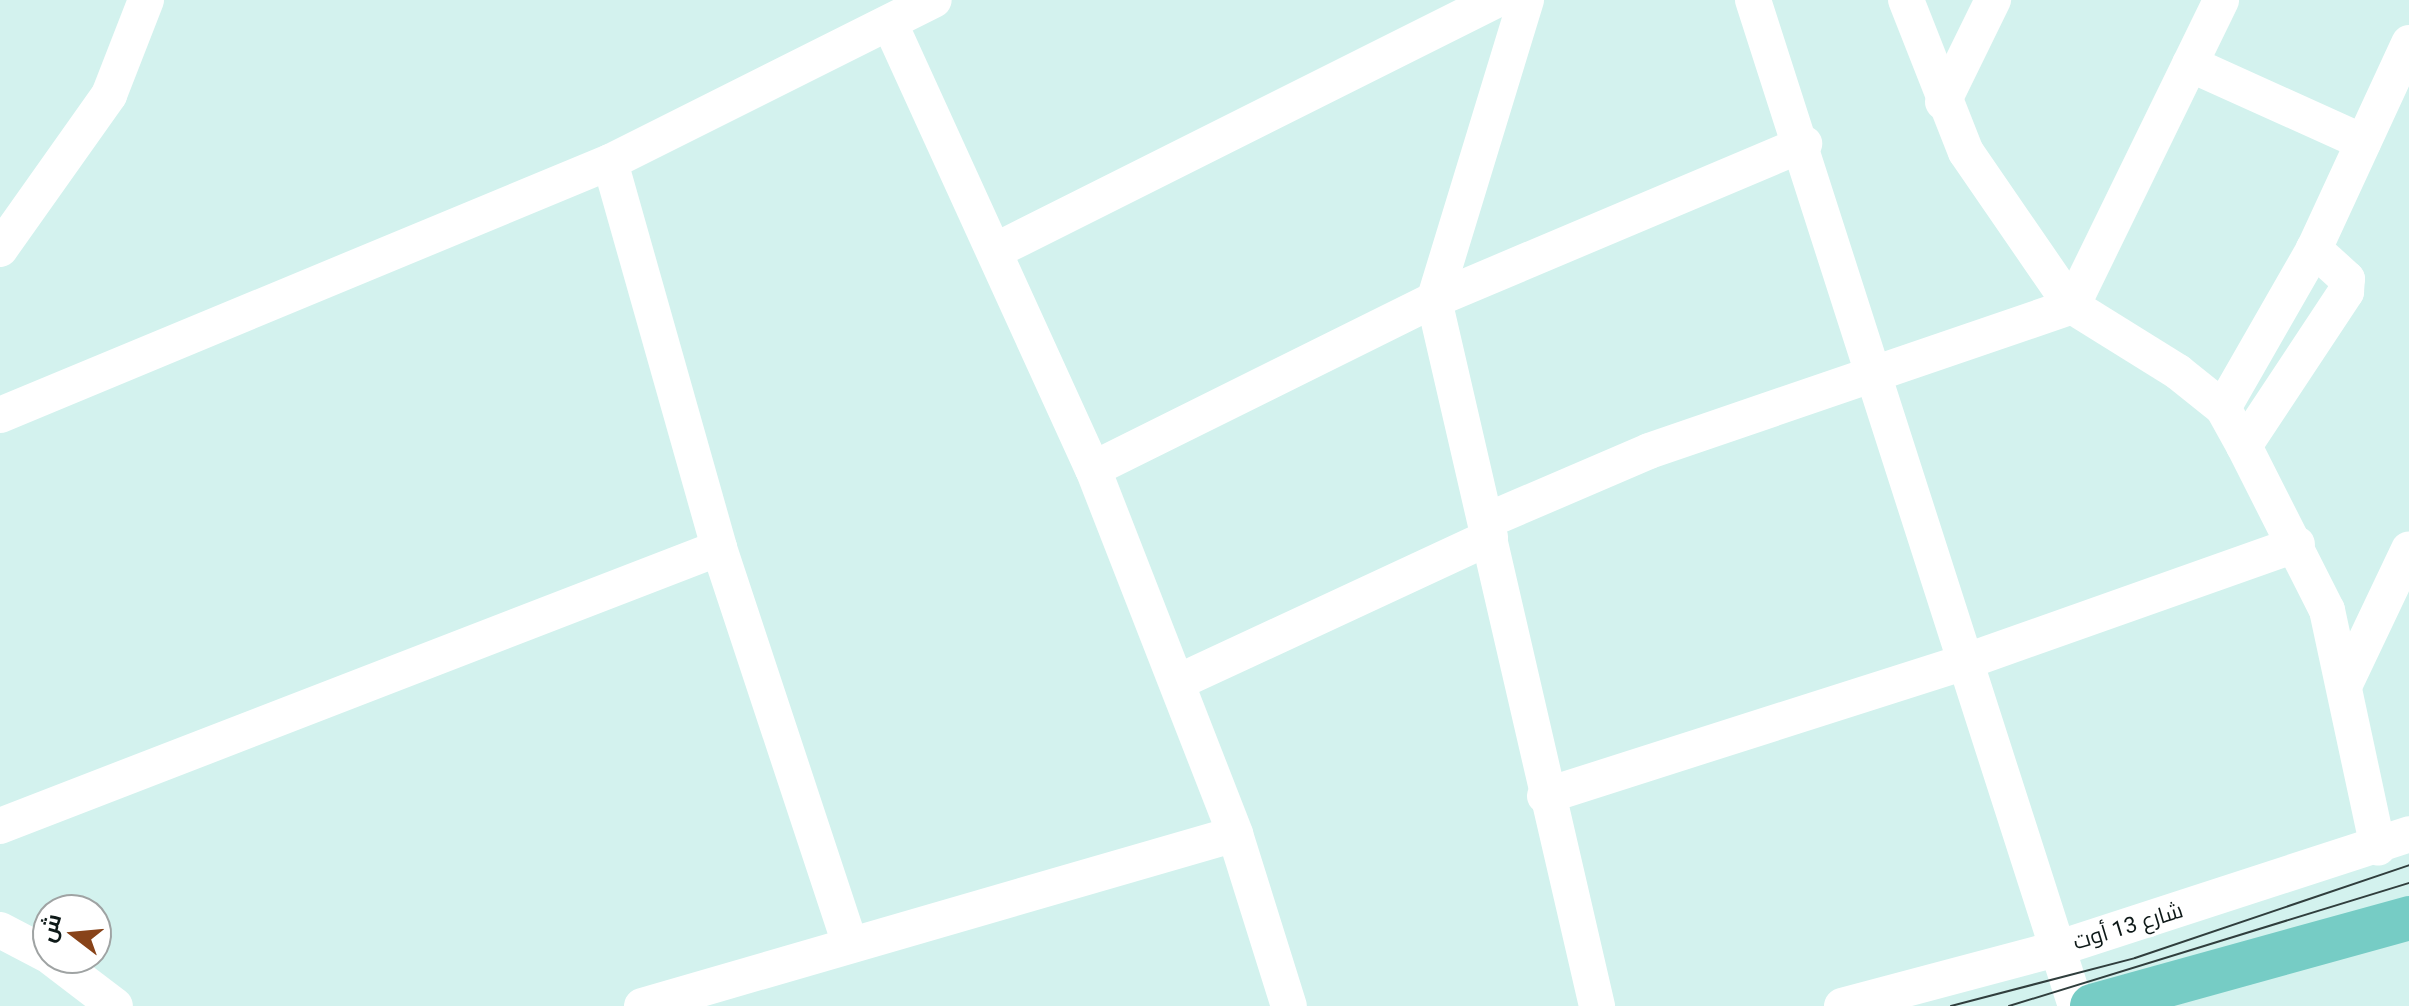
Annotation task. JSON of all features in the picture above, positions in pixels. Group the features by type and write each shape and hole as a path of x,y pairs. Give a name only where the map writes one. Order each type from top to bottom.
{"main road":[{"path":"2092,1006 2409,918"}],"street":[{"path":"0,249 109,95 146,0"},
{"path":"0,415 610,162 934,0"},
{"path":"995,251 1496,0"},
{"path":"1526,0 1434,300 1488,529 1545,796 1597,1006"},
{"path":"1753,0 1804,144 2076,1006"},
{"path":"1906,0 1943,102 1996,205 2072,306 2223,408 2297,544 2327,610 2345,684 2393,841"},
{"path":"1943,102 1993,0"},
{"path":"1178,682 1649,451 1875,370 2072,306 2221,0"},
{"path":"890,24 1093,469 1235,834 1289,1006"},
{"path":"2223,408 2314,249 2409,43"},
{"path":"2190,64 2363,142"},
{"path":"1093,469 1434,300 1804,144"},
{"path":"610,162 719,548 850,945"},
{"path":"2244,446 2346,292 2347,279 2314,249"},
{"path":"1545,796 1967,661 2297,544"},
{"path":"0,826 719,548"},
{"path":"2345,684 2409,549"},
{"path":"642,1006 1235,834"},
{"name":"شارع 13 أوت","path":"1842,1006 2056,949 2393,841"},
{"path":"0,930 32,947"},
{"path":"73,974 115,1006"}],"tram line":[{"path":"1951,1006 2135,958 2409,865"},
{"path":"2009,1006 2409,883"}]}
